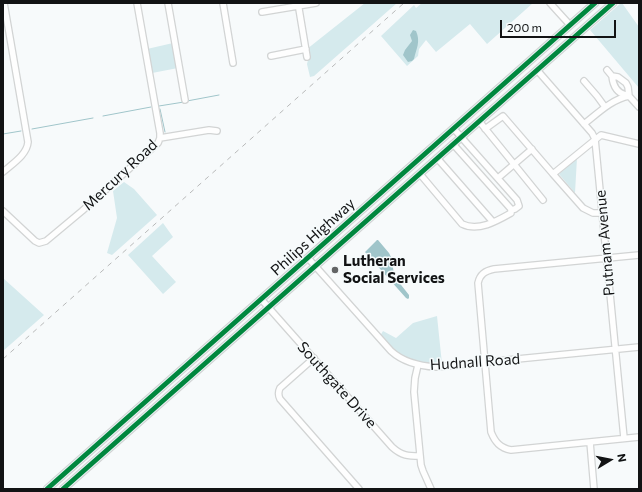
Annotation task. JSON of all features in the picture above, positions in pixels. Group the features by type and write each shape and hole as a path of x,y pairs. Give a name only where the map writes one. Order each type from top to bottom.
{"main road":[{"name":"Philips Highway","path":"47,489 595,3"},
{"name":"Philips Highway","path":"63,489 613,3"},
{"path":"560,49 562,44 571,35 570,25"},
{"path":"537,70 536,60 546,51 548,45"}],"street":[{"path":"3,172 24,153 28,142 4,3"},
{"name":"Mercury Road","path":"3,211 34,241 41,243 46,242 156,145 160,138 160,133 137,3"},
{"path":"168,3 185,100"},
{"path":"223,3 233,63"},
{"path":"262,12 316,3"},
{"path":"550,3 570,25"},
{"path":"298,5 307,57"},
{"path":"271,56 306,49"},
{"path":"537,70 592,133 595,139"},
{"path":"607,70 612,76 616,88 621,94 629,96 639,107"},
{"path":"612,76 618,77 626,83 629,96"},
{"path":"584,81 605,107"},
{"path":"616,88 626,83"},
{"path":"584,124 605,107 621,98 629,96"},
{"path":"485,129 503,116 583,208 592,213 602,213"},
{"path":"479,121 543,200"},
{"path":"420,174 462,224 468,226 475,227 493,222 511,213 511,210 519,206 517,200 454,129"},
{"path":"160,138 209,130 216,131"},
{"path":"553,174 601,135 639,144"},
{"name":"Putnam Avenue","path":"595,139 624,438"},
{"path":"453,144 511,210"},
{"path":"498,178 532,150"},
{"path":"437,158 493,222"},
{"path":"639,255 494,269 483,273 480,276 478,283 491,432 496,442 502,447 511,450 639,437"},
{"name":"Hudnall Road","path":"308,258 391,350 399,357 418,365 436,366 639,347"},
{"name":"Southgate Drive","path":"261,299 392,447 407,456 420,456"},
{"path":"314,358 280,388 278,396 359,489"},
{"path":"418,365 414,392 420,456 423,471 431,489"},
{"path":"590,442 594,489"}],"shaded area":[{"path":"365,3 397,3 314,76 310,77 307,64 309,56 307,49"},
{"path":"422,3 533,3 487,44 470,24 436,52 426,40 419,49 418,56 407,66 381,36 414,5 416,8"},
{"path":"621,3 639,27 639,88 590,30"},
{"path":"173,43 178,68 152,73 147,49"},
{"path":"577,158 575,193 559,174"},
{"path":"124,182 134,189 157,215 112,255 107,253 117,218 113,191"},
{"path":"163,223 173,237 152,256 176,282 163,294 128,255"},
{"path":"3,278 44,315 3,351"},
{"path":"437,316 442,364 407,358 394,350 380,336 383,331 396,338 413,323"}],"water":[{"path":"413,30 416,31 418,45 414,59 408,62 403,55 412,41 410,35"},
{"path":"377,240 389,253 392,259 394,276 409,295 408,299 365,252"}],"waterway":[{"path":"187,101 219,95"},
{"path":"159,106 184,102"},
{"path":"103,116 151,107"},
{"path":"160,109 165,132"},
{"path":"32,129 93,118"},
{"path":"3,134 21,131"}],"railway":[{"path":"3,359 404,3"}],"cycle path":[{"path":"47,489 595,3"},
{"path":"63,489 613,3"}],"place":[{"name":"Lutheran Social Services","path":"335,270"}]}
